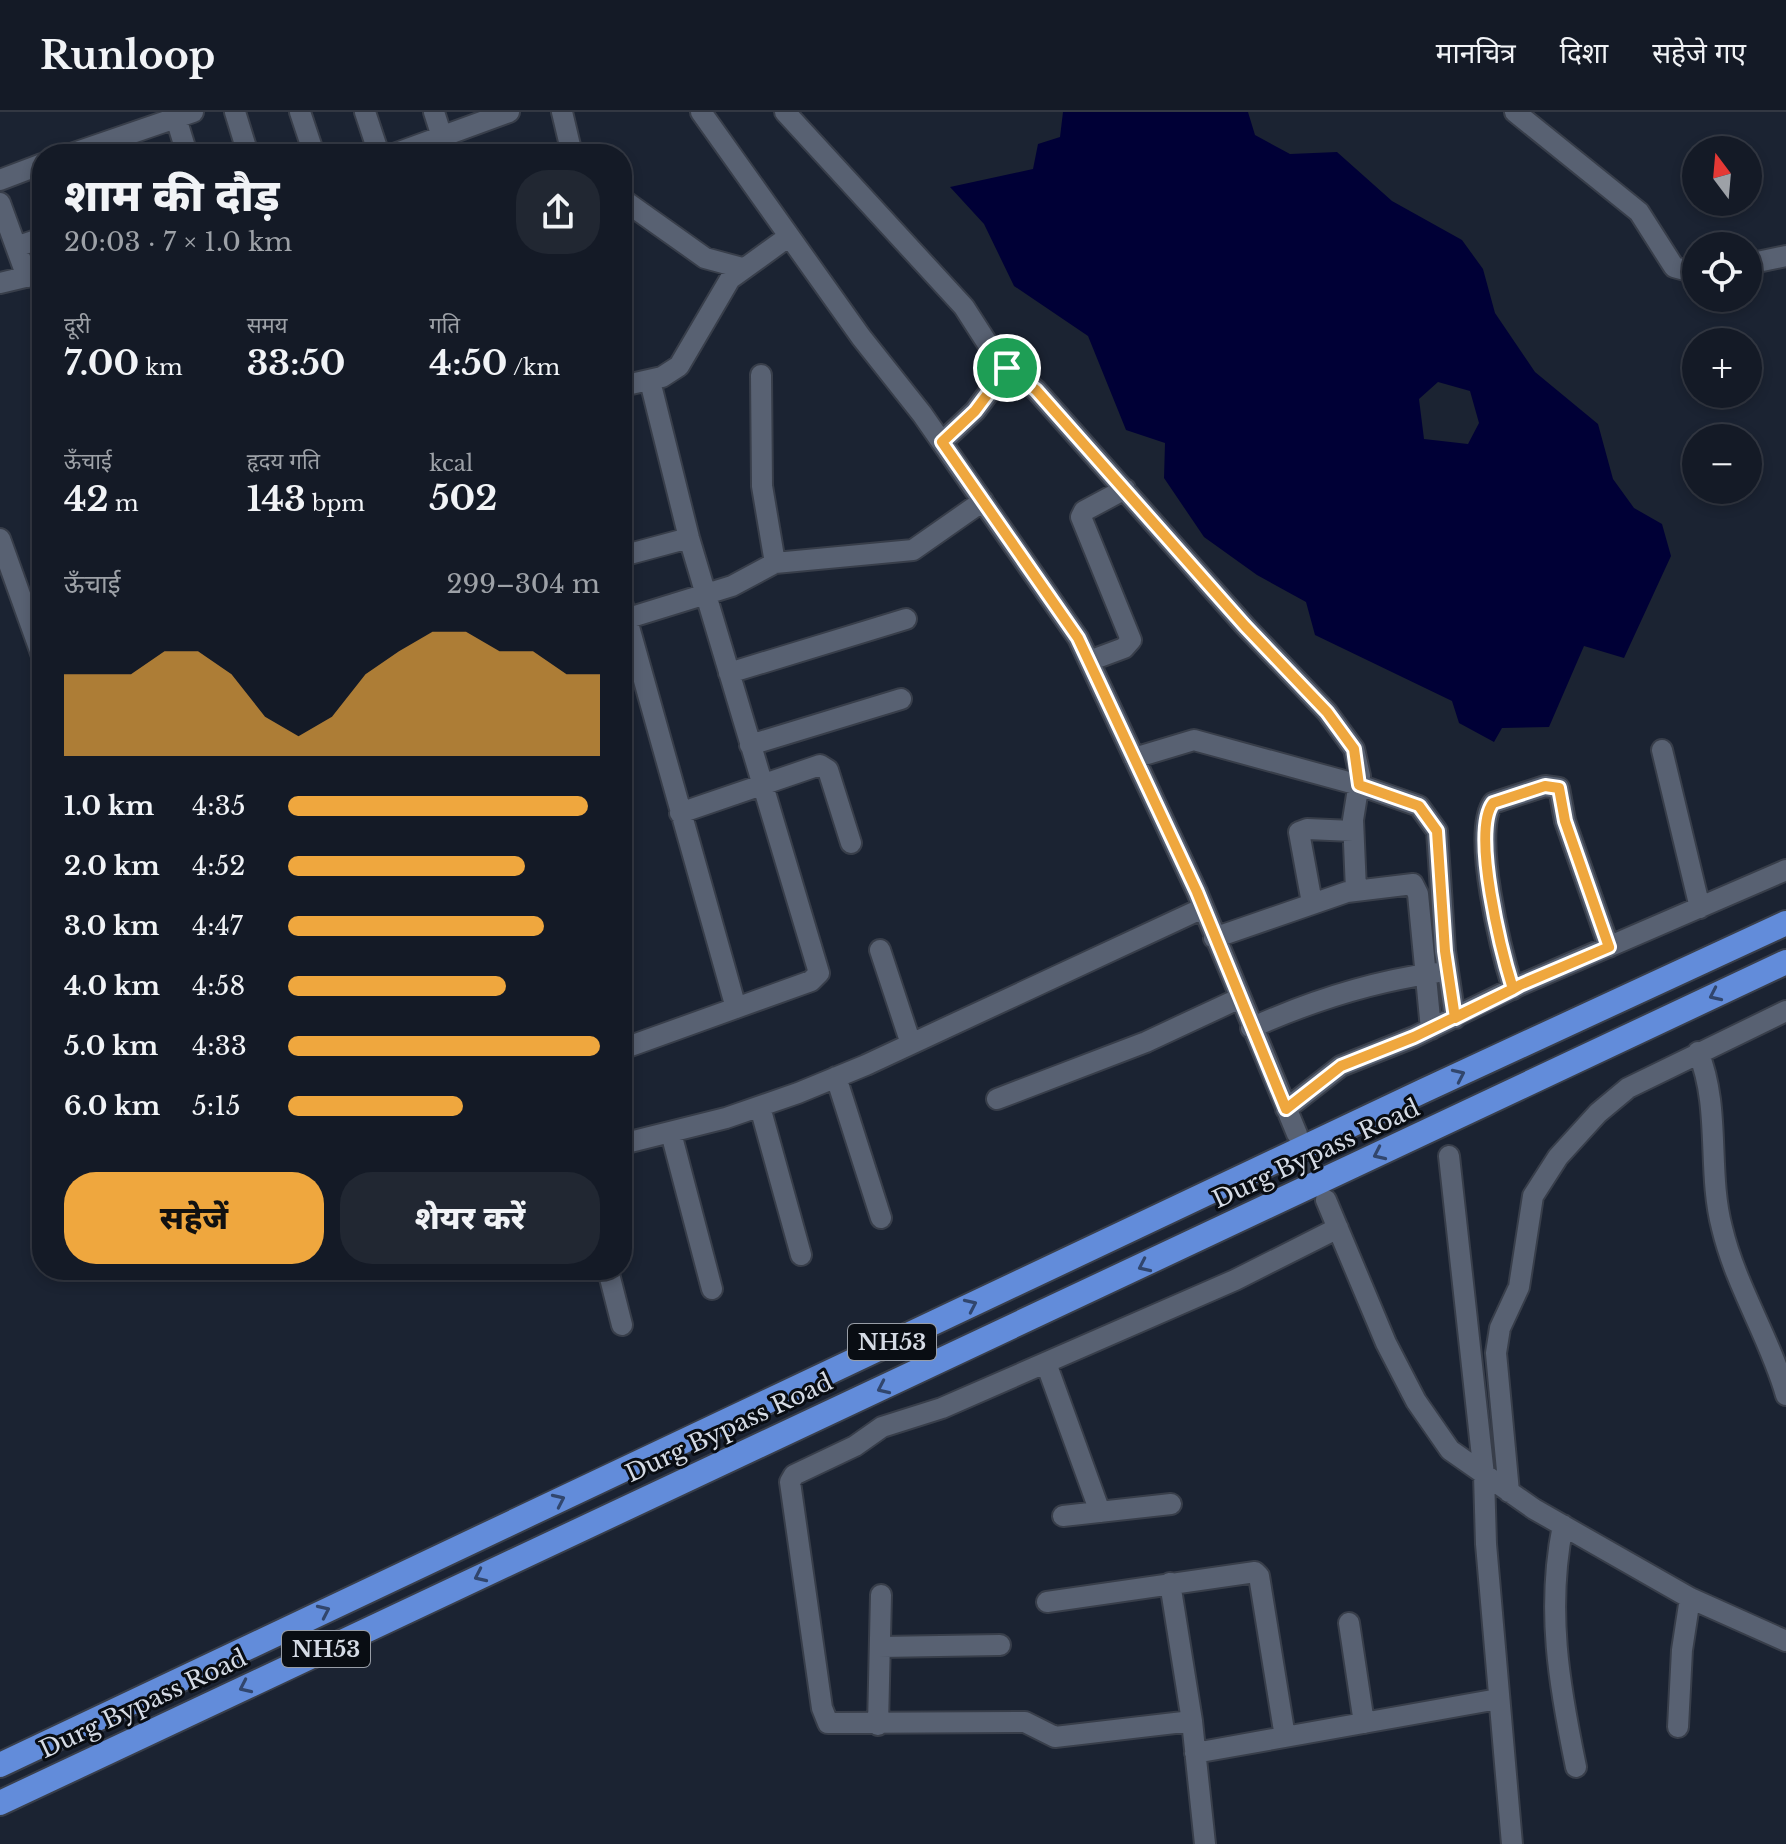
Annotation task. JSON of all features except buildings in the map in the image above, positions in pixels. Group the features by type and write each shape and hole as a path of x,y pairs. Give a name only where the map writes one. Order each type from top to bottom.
{"highway":[{"name":"Durg Bypass Road","path":"0,1765 1394,1105 1786,923"},
{"name":"Durg Bypass Road","path":"0,1803 1786,962"}],"street":[{"path":"235,112 245,144"},
{"path":"300,112 311,144"},
{"path":"365,112 376,144"},
{"path":"434,112 442,137"},
{"path":"562,112 570,144"},
{"path":"701,112 788,237 942,442 1078,638 1203,908 1238,999 1297,1134"},
{"path":"785,112 964,307 992,353 1007,368 1022,376 1245,626 1327,712 1354,749 1356,890"},
{"path":"1515,112 1639,212 1674,267 1682,269"},
{"path":"422,144 501,113"},
{"path":"100,144 188,114 187,144"},
{"path":"0,180 32,168"},
{"path":"0,203 16,247 32,272"},
{"path":"632,206 705,258 742,268"},
{"path":"632,384 650,381 679,366 723,287 742,268 788,237"},
{"path":"16,247 32,241"},
{"path":"1762,261 1786,256"},
{"path":"0,283 32,275"},
{"path":"942,442 975,411 1007,368"},
{"path":"761,375 762,486 775,563"},
{"path":"632,1045 811,981 819,973 689,538 650,381"},
{"path":"1089,661 1124,648 1131,640 1081,517 1084,511 1125,489"},
{"path":"632,612 706,595 747,580 775,563 913,550 983,501"},
{"path":"632,553 689,538"},
{"path":"0,539 32,628"},
{"path":"729,673 906,619"},
{"path":"632,642 736,1008"},
{"path":"750,745 901,699"},
{"path":"1134,758 1164,747 1181,746 1190,739 1357,793 1419,806 1437,831 1448,971 1455,1018"},
{"path":"1662,750 1700,908"},
{"path":"680,813 824,766 851,843"},
{"path":"1513,989 1500,940 1487,862 1487,816 1493,803 1545,786 1559,788 1565,821 1609,947"},
{"path":"1312,903 1299,832 1307,829 1353,831"},
{"path":"1286,1109 1341,1066 1431,1029 1513,989 1786,870"},
{"path":"1214,938 1356,890 1408,884 1417,888 1423,974 1431,1029"},
{"path":"632,1142 760,1107 836,1077 1203,908"},
{"path":"880,950 911,1044"},
{"path":"1251,1028 1326,997 1448,971"},
{"path":"997,1099 1146,1042 1238,999"},
{"path":"1505,1490 1496,1353 1500,1328 1519,1287 1533,1196 1548,1169 1598,1113 1628,1088 1786,1011"},
{"path":"1698,1052 1711,1112 1721,1225 1739,1284 1786,1395"},
{"path":"836,1077 881,1218"},
{"path":"760,1107 801,1255"},
{"path":"671,1133 712,1289"},
{"path":"1449,1156 1484,1475 1509,1843"},
{"path":"1326,1200 1386,1343 1416,1401 1450,1450 1505,1490 1690,1598 1786,1641"},
{"path":"1192,1721 1055,1737 1025,1722 836,1725 825,1717 790,1482 794,1475 855,1446 882,1427 942,1408 1046,1363 1235,1280 1338,1228"},
{"path":"611,1280 622,1325"},
{"path":"1046,1363 1100,1512"},
{"path":"1063,1516 1171,1504"},
{"path":"1563,1525 1553,1592 1554,1649 1576,1767"},
{"path":"1047,1602 1249,1570 1259,1576 1285,1737"},
{"path":"1170,1583 1192,1721 1205,1844"},
{"path":"878,1725 881,1595"},
{"path":"1678,1727 1682,1650 1690,1598"},
{"path":"1349,1623 1364,1723"},
{"path":"880,1647 1000,1645"},
{"path":"1195,1753 1498,1699"}],"shaded area":[{"path":"1063,112 1248,112 1255,135 1290,154 1337,152 1392,201 1462,240 1483,269 1495,313 1535,372 1598,424 1613,479 1634,508 1662,524 1671,556 1624,658 1584,646 1549,727 1502,728 1494,742 1459,723 1452,701 1315,635 1306,602 1257,575 1204,537 1164,478 1165,443 1126,430 1088,336 1014,286 984,224 950,187 1033,169 1038,144 1060,137","holes":["1438,382 1470,391 1479,423 1468,444 1424,439 1419,399"]}],"tunnel":[{"path":"1297,1134 1324,1196"}],"route":[{"path":"1007,368 975,411 942,442 1078,638 1197,892 1235,992 1286,1109 1341,1066 1414,1037 1455,1018 1513,989 1500,940 1485,846 1487,816 1493,803 1545,786 1559,788 1565,821 1609,947 1520,985 1513,989 1455,1018 1445,951 1437,831 1425,812 1419,806 1359,785 1354,749 1327,712 1245,626 1036,390 1022,376 1007,368"}]}
